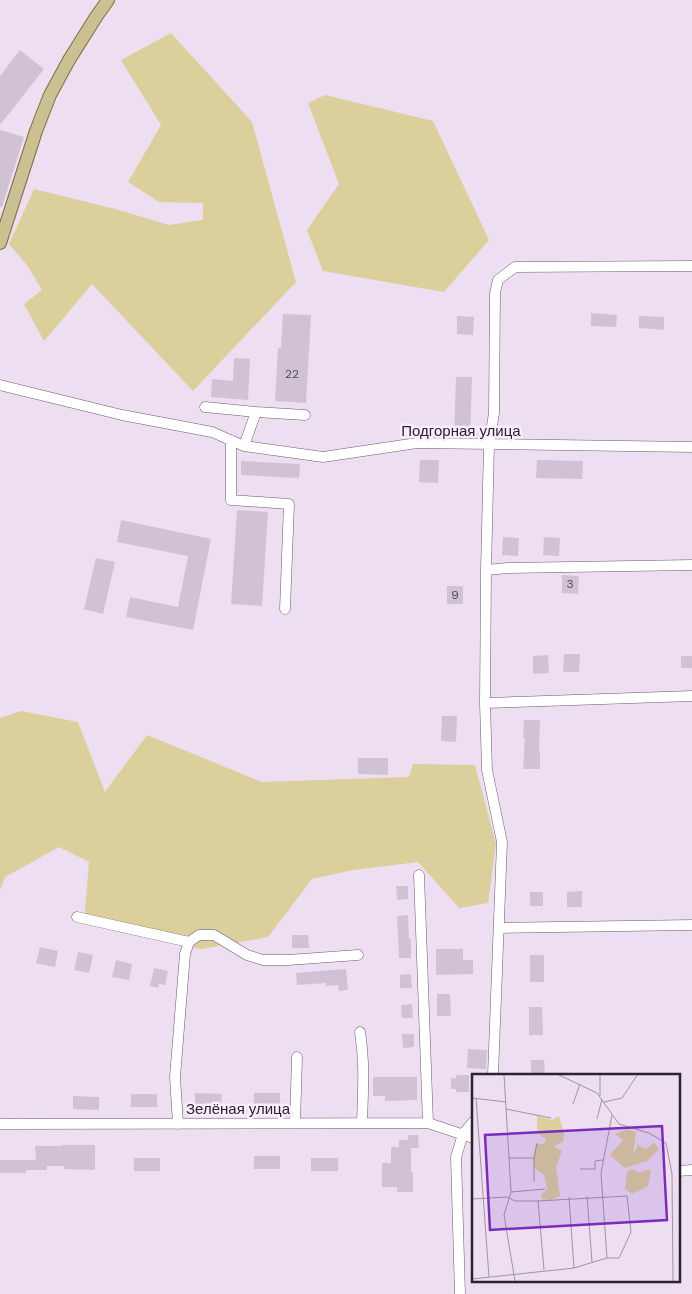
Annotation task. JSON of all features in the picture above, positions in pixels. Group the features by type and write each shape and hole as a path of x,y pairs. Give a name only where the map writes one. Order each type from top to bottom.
{"main road":[{"path":"0,244 36,131 50,95 69,60 108,0"}],"street":[{"path":"493,1074 502,842 487,770 486,704 486,570 489,445 494,413 494,293 498,280 515,268 692,266"},
{"name":"Подгорная улица","path":"0,385 122,415 212,432 244,446 323,457 417,443 692,447"},
{"path":"205,407 305,416"},
{"path":"244,446 256,412"},
{"path":"231,440 231,500 289,504 285,609"},
{"path":"486,570 692,565"},
{"path":"486,704 692,696"},
{"path":"419,875 428,1123"},
{"path":"77,917 189,942"},
{"path":"500,928 692,925"},
{"path":"178,1124 175,1077 185,954 189,942 198,935 214,935 247,955 263,960 288,960 358,954"},
{"path":"360,1032 364,1054 362,1123"},
{"path":"295,1123 296,1057"},
{"name":"Зелёная улица","path":"0,1124 428,1123 472,1138"},
{"path":"460,1294 456,1157 463,1134 472,1123"}],"shaded area":[{"path":"171,33 252,122 296,282 193,391 92,284 44,341 24,304 42,290 27,265 9,244 34,189 115,209 169,225 203,220 203,203 159,202 128,182 161,125 121,60"},
{"path":"325,95 433,121 489,240 444,292 323,271 307,230 339,184 308,103"},
{"path":"21,711 78,722 105,792 147,735 262,782 409,777 413,764 475,765 496,844 488,903 459,908 418,862 353,870 312,879 268,937 201,949 115,931 84,922 89,862 59,847 5,877 0,890 0,718"}],"building":[{"path":"20,50 44,69 0,125 0,76"},
{"path":"0,130 24,137 2,207 0,207"},
{"path":"591,313 617,315 616,327 591,326"},
{"path":"283,314 311,315 306,403 275,401 278,348 281,348"},
{"path":"457,316 474,317 473,335 457,334"},
{"path":"639,316 664,317 664,330 639,328"},
{"path":"234,358 250,359 248,400 211,397 212,379 233,381"},
{"path":"456,377 472,377 470,437 454,437"},
{"path":"420,460 439,460 438,483 419,482"},
{"path":"537,460 583,461 582,479 536,478"},
{"path":"241,461 300,464 299,478 241,475"},
{"path":"237,510 268,512 262,606 231,604"},
{"path":"121,520 211,539 193,630 126,617 130,597 178,607 188,556 117,542"},
{"path":"503,537 519,538 518,556 502,555"},
{"path":"544,537 560,538 559,556 543,555"},
{"path":"96,558 115,562 103,614 84,609"},
{"path":"562,575 579,576 578,594 562,593"},
{"path":"447,586 463,586 463,604 447,604"},
{"path":"564,654 580,654 579,672 563,672"},
{"path":"548,655 549,673 533,674 533,656"},
{"path":"681,656 692,656 692,668 681,668"},
{"path":"442,716 457,716 456,742 441,741"},
{"path":"524,720 540,720 540,769 523,769"},
{"path":"358,758 388,758 388,775 358,774"},
{"path":"396,886 408,886 408,899 397,900"},
{"path":"582,891 582,907 567,907 567,892"},
{"path":"530,892 543,892 543,906 530,906"},
{"path":"408,915 411,958 399,958 397,916"},
{"path":"292,935 308,935 309,948 292,948"},
{"path":"40,947 58,951 55,967 36,963"},
{"path":"436,949 463,949 463,960 473,960 473,974 436,975"},
{"path":"78,952 93,955 89,973 74,970"},
{"path":"530,955 544,955 544,982 530,982"},
{"path":"116,960 132,964 129,980 112,977"},
{"path":"154,968 168,971 165,985 159,984 158,988 150,986"},
{"path":"346,969 348,990 339,991 338,985 326,986 326,983 297,985 296,973"},
{"path":"411,974 412,988 400,988 400,975"},
{"path":"437,994 450,994 451,1016 437,1016"},
{"path":"412,1004 413,1018 402,1018 401,1005"},
{"path":"529,1007 542,1007 543,1035 529,1035"},
{"path":"402,1034 414,1034 414,1047 403,1048"},
{"path":"468,1049 487,1050 486,1069 467,1068"},
{"path":"531,1060 544,1060 545,1074 531,1074"},
{"path":"456,1075 469,1075 469,1092 456,1092 456,1089 451,1089 451,1078 456,1078"},
{"path":"373,1077 417,1077 417,1100 385,1101 385,1096 373,1096"},
{"path":"195,1093 222,1094 221,1107 195,1106"},
{"path":"254,1093 280,1093 280,1107 254,1106"},
{"path":"131,1094 157,1094 157,1107 131,1107"},
{"path":"73,1096 99,1097 99,1110 73,1109"},
{"path":"408,1135 418,1135 419,1148 411,1148 413,1192 397,1192 397,1187 382,1187 382,1163 391,1163 391,1147 399,1147 399,1140 408,1140"},
{"path":"95,1145 95,1170 64,1169 64,1166 47,1166 47,1170 26,1170 26,1173 0,1173 0,1160 36,1160 35,1146"},
{"path":"254,1156 280,1156 280,1169 254,1169"},
{"path":"134,1158 160,1158 160,1171 134,1171"},
{"path":"311,1158 338,1158 338,1171 311,1171"}]}
